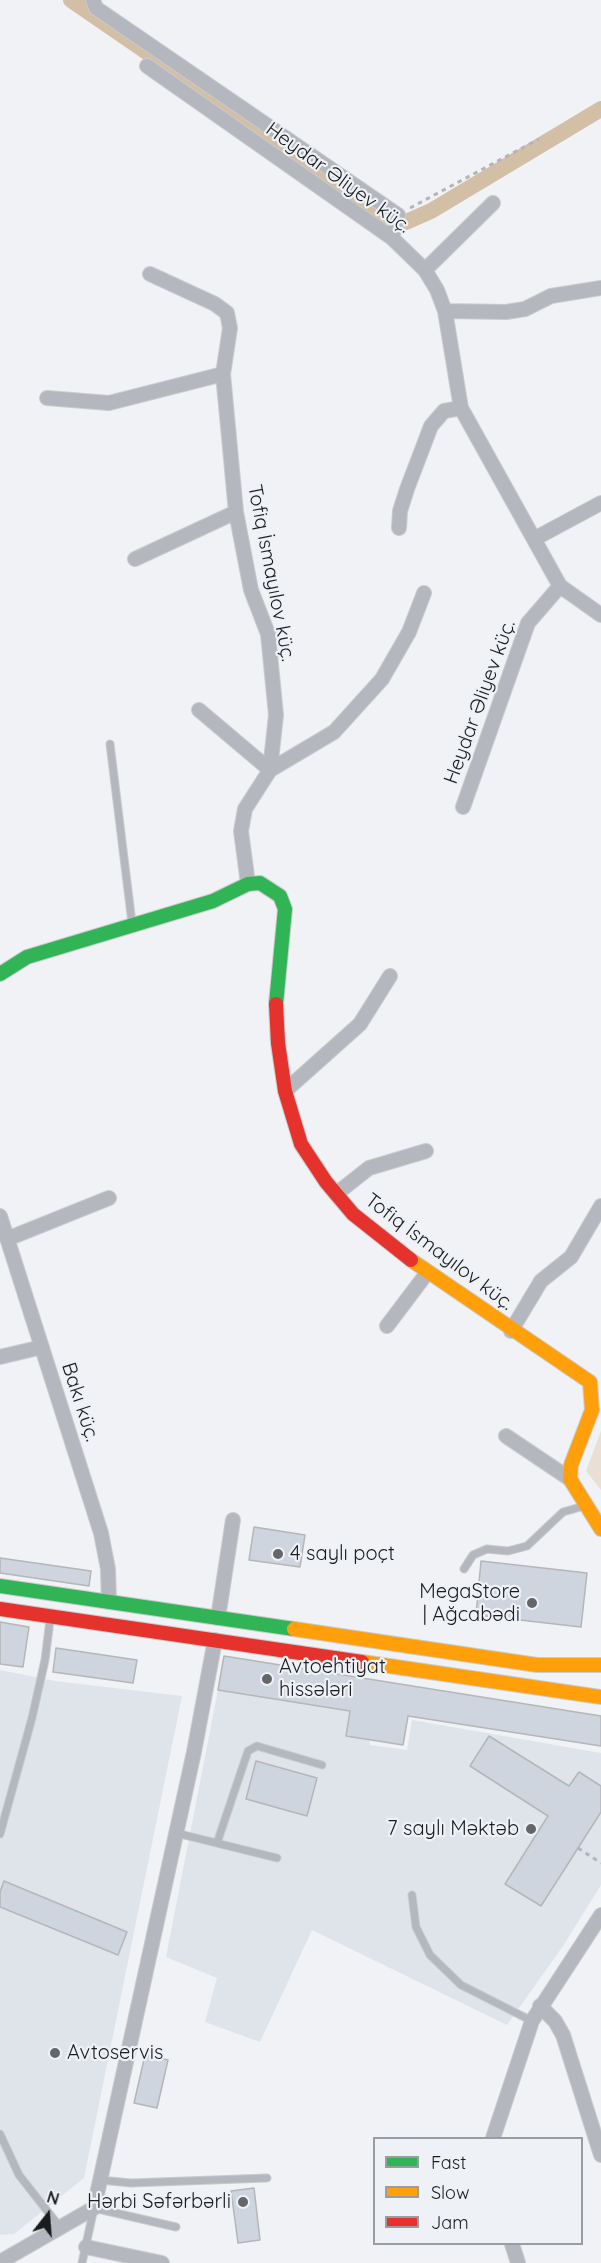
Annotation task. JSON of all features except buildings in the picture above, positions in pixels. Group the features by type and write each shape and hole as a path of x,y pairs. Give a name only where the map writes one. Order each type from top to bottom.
{"main road":[{"name":"Tofiq İsmayılov küç.","path":"248,884 260,883 271,888 280,896 285,909 276,1000 278,1043 285,1091 301,1144 353,1214 428,1273 511,1331 597,1386 592,1410 571,1465 570,1479"},
{"path":"0,974 27,957 213,901 248,884"},
{"path":"570,1479 601,1529"},
{"path":"0,1586 537,1665 576,1667 601,1665"},
{"path":"0,1609 601,1697"},
{"path":"215,1640 218,1618"}],"street":[{"path":"93,0 96,8 398,215 392,238"},
{"name":"Heydar Əliyev küç.","path":"147,66 392,238 425,270 445,311 461,408 561,586 601,615"},
{"path":"425,270 493,203"},
{"name":"Tofiq İsmayılov küç.","path":"150,274 214,304 227,313 230,328 223,374 236,512 251,590 268,634 276,715 270,770 245,809 241,831 248,884"},
{"path":"445,311 506,312 525,309 551,296 601,288"},
{"path":"47,398 109,403 223,374"},
{"path":"399,528 400,511 406,489 431,426 444,411 461,408"},
{"path":"534,539 601,504"},
{"path":"135,559 236,512"},
{"name":"Heydar Əliyev küç.","path":"463,807 528,623 561,586"},
{"path":"198,710 270,770 334,732 382,679 409,632 424,592"},
{"path":"285,1091 360,1024 390,976"},
{"path":"336,1194 369,1168 426,1151"},
{"path":"7,1239 109,1198"},
{"path":"511,1331 541,1281 571,1257 601,1206"},
{"name":"Bakı küç.","path":"0,1216 101,1533 108,1569 109,1602"},
{"path":"387,1326 428,1273"},
{"path":"0,1357 42,1347"},
{"path":"506,1436 570,1479"},
{"path":"218,1618 233,1520"},
{"path":"0,2262 59,2226 94,2208 176,1833 215,1640"},
{"path":"494,2137 532,2021 540,2006 599,1923"},
{"path":"540,2006 555,2021 563,2035 601,2155"},
{"path":"512,2245 518,2263"},
{"path":"86,2247 162,2263"}],"lane":[{"path":"110,744 132,924"},
{"path":"464,1569 472,1555 487,1549 508,1551 527,1546 563,1512 585,1505"},
{"path":"0,1834 32,1719 45,1660 50,1617"},
{"path":"217,1844 248,1751 257,1746 322,1764"},
{"path":"176,1833 277,1858"},
{"path":"412,1895 416,1928 430,1955 461,1984 532,2021"},
{"path":"0,2134 19,2175 59,2226"},
{"path":"100,2180 131,2183 267,2178"},
{"path":"82,2263 94,2208 176,2227"}],"path":[{"path":"398,215 539,139"},
{"path":"578,1848 601,1863"}],"shaded area":[{"path":"601,1431 601,1490 586,1471"},
{"path":"0,1670 55,1681 182,1696 84,2178 14,2234 0,2235"},
{"path":"218,1690 350,1711 346,1735 369,1739 370,1745 407,1750 412,1720 601,1753 601,1885 563,1946 507,2025 312,1930 260,2042 205,2022 217,1978 166,1957"}],"waterway":[{"path":"71,0 388,218"},
{"path":"406,222 431,211 601,109"}],"traffic: fast":[{"path":"0,974 27,957 213,901 248,884 260,883 280,896 285,909 276,1004"},
{"path":"0,1586 294,1629"}],"traffic: slow":[{"path":"411,1260 590,1382 592,1410 571,1465 570,1479 601,1529"},
{"path":"294,1629 537,1665 601,1665"},
{"path":"362,1662 601,1697"}],"traffic: jam":[{"path":"276,1004 278,1043 285,1091 301,1144 326,1182 353,1214 411,1260"},
{"path":"0,1609 362,1662"}],"place":[{"name":"4 saylı poçt","path":"278,1554"},
{"name":"MegaStore | Ağcabədi","path":"532,1603"},
{"name":"Avtoehtiyat hissələri","path":"267,1679"},
{"name":"7 saylı Məktəb","path":"531,1829"},
{"name":"Avtoservis","path":"55,2053"},
{"name":"Hərbi Səfərbərli","path":"243,2202"}]}
